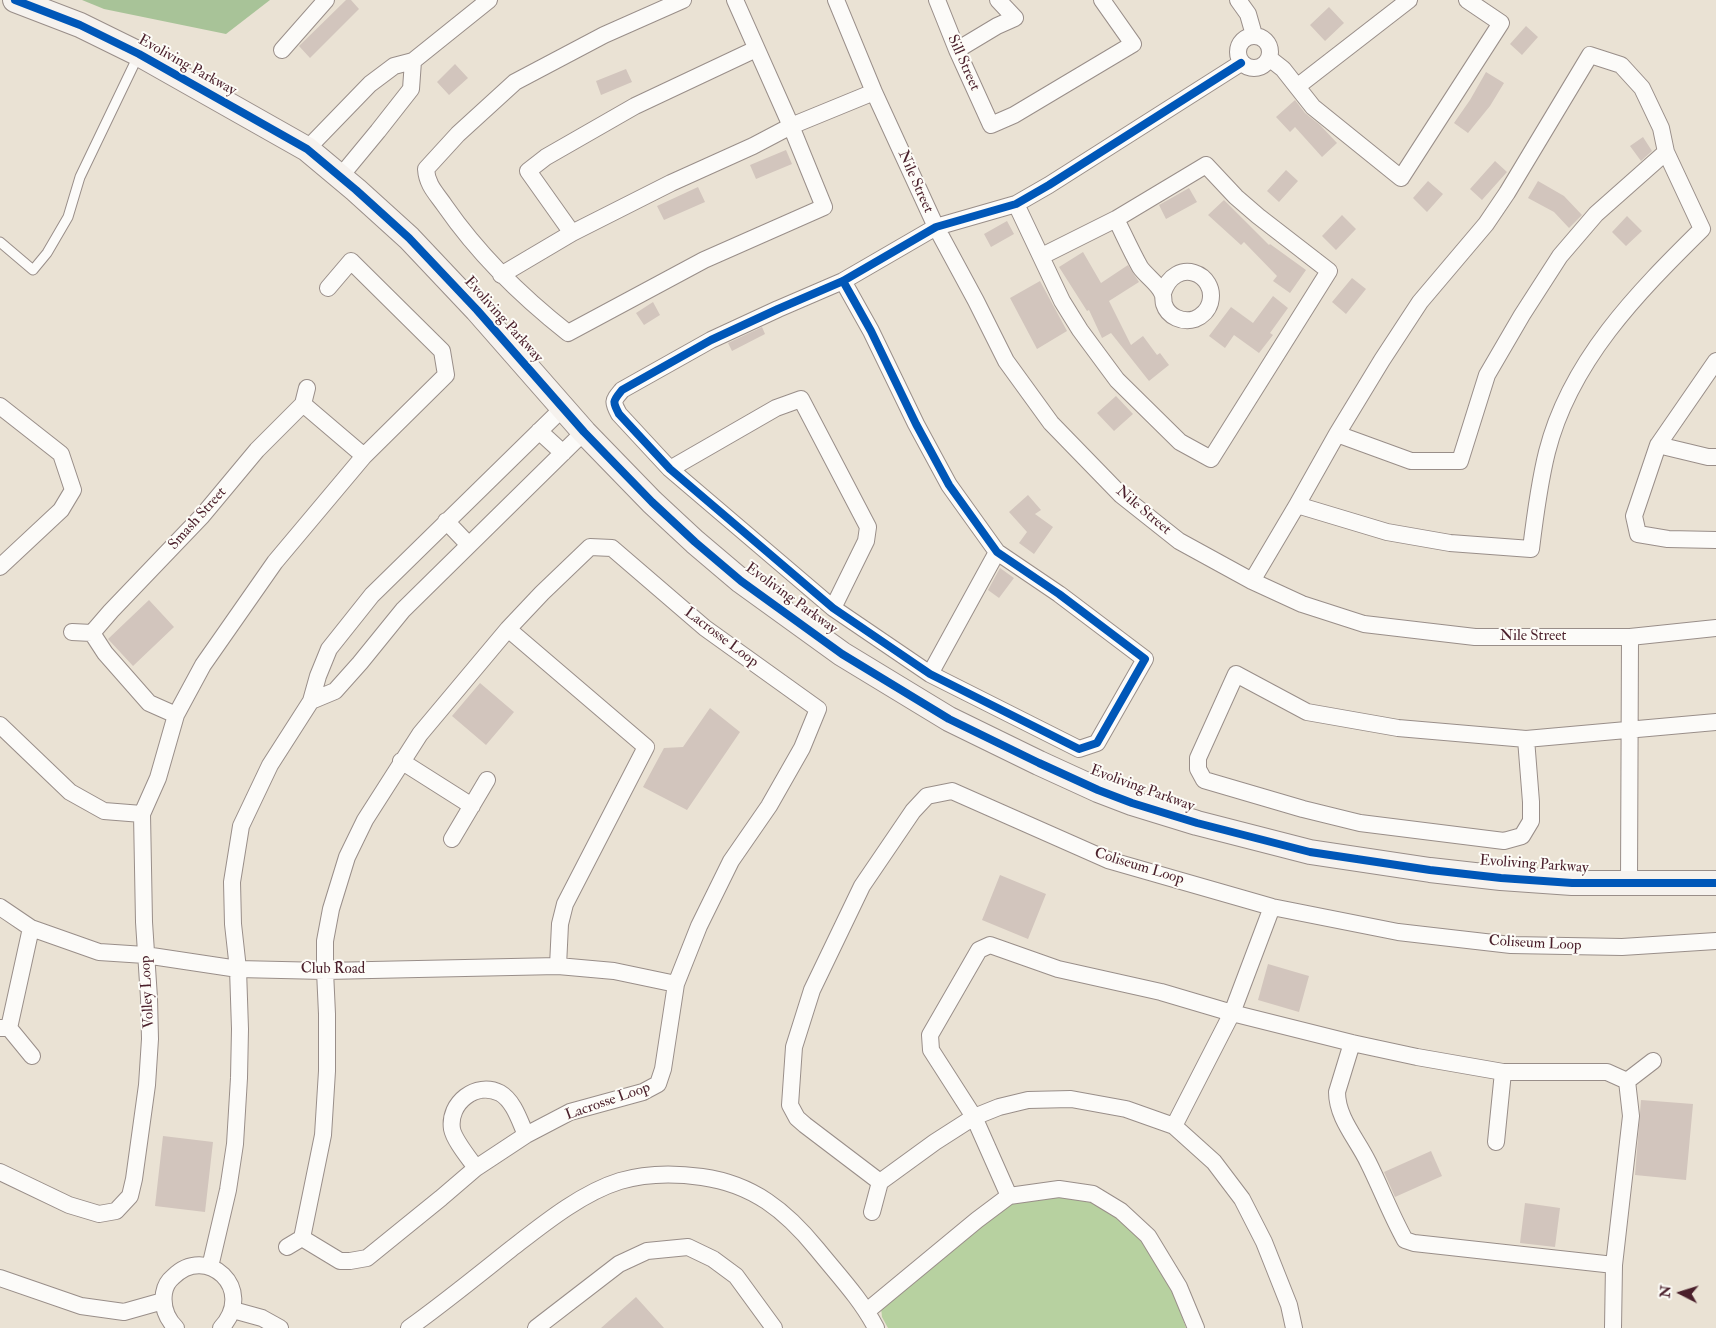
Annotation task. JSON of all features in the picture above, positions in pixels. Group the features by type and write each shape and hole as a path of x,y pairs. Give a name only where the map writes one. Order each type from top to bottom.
{"street":[{"name":"Evoliving Parkway","path":"14,0 80,25 139,54 307,150 409,238 477,310 584,432 652,502 696,542 741,581 842,654 949,719 1098,790 1197,823 1310,852 1372,862 1501,878 1572,883 1716,882"},
{"path":"282,50 326,0"},
{"path":"307,150 370,84 394,66 413,61 489,0"},
{"path":"683,0 604,35 515,82 458,134 426,169 427,180 464,234 501,275 568,334 704,260 824,207 791,126 735,0"},
{"name":"Nile Street","path":"836,0 874,92 936,227 1006,361 1051,423 1122,494 1179,540 1252,581 1302,604 1364,624 1475,637 1630,637 1716,628"},
{"name":"Sill Street","path":"936,0 992,125 1014,115 1133,44 1102,0"},
{"path":"957,50 1014,18 998,0"},
{"path":"1238,0 1248,14 1254,35"},
{"path":"1298,86 1409,0"},
{"path":"1269,58 1298,86 1313,107 1401,178 1501,23 1467,0"},
{"path":"1254,35 1262,37 1268,42 1269,58 1264,65 1248,68 1241,63 1237,54 1239,45 1245,37 1254,35"},
{"path":"572,233 528,171 546,157 635,106 756,49"},
{"path":"1252,581 1298,506 1337,434 1382,360 1420,302 1486,224 1507,193 1590,55 1621,65 1642,88 1660,128 1666,152 1702,229 1657,273 1626,308 1586,360 1561,412 1547,450 1537,498 1531,549 1450,543 1388,532 1298,506"},
{"path":"340,177 411,89 413,61"},
{"path":"843,281 871,331 916,424 949,485 997,552 1058,594 1145,660 1098,743 1079,749 930,674 833,608 670,469 619,414 613,404 614,399 622,390 711,340 843,281 936,227 1016,204 1058,180 1241,63"},
{"path":"501,275 572,233 671,183 753,146 791,126 874,92"},
{"path":"1337,434 1411,461 1460,461 1488,375 1522,315 1560,256 1596,214 1666,152"},
{"path":"1016,204 1062,301 1080,330 1117,380 1180,442 1212,459 1328,271 1236,197 1206,165 1116,219 1042,256"},
{"path":"1116,219 1141,268 1162,293"},
{"path":"0,725 70,792 104,811 142,814 158,778 176,715 202,665 275,562 364,456 446,375 442,351 351,261 328,288"},
{"path":"1716,361 1658,445 1634,516 1638,534 1668,539 1716,540"},
{"name":"Smash Street","path":"92,633 202,516 305,396 364,456"},
{"path":"670,469 776,408 801,399 868,527 866,541 833,608"},
{"path":"0,406 61,454 73,490 62,510 0,567"},
{"path":"210,1267 228,1190 235,1144 239,1078 238,969 233,924 232,882 241,826 270,765 312,701 318,676 329,649 372,595 564,407"},
{"path":"539,431 563,453"},
{"path":"312,701 335,691 403,610 584,432"},
{"path":"1658,445 1708,458 1716,457"},
{"path":"446,521 468,544"},
{"name":"Lacrosse Loop","path":"590,547 612,548 705,628 818,709 802,748 769,806 731,861 699,926 676,984 658,1084 643,1092 570,1112 526,1135 476,1168 367,1258 340,1261 302,1238 323,1135 328,1014 325,941 331,909 347,857 365,820 401,761 420,734 508,629 542,592 590,547"},
{"path":"930,674 997,552"},
{"path":"508,629 646,747 566,904 560,924 558,966"},
{"path":"72,632 92,633 105,653 149,703 176,715"},
{"path":"1629,884 1630,637"},
{"path":"1526,739 1531,821 1522,836 1504,841 1360,823 1303,809 1204,780 1198,769 1198,758 1236,674 1307,712 1398,728 1526,739 1716,722"},
{"path":"401,761 472,806"},
{"path":"452,839 487,780"},
{"name":"Coliseum Loop","path":"880,1182 804,1125 798,1118 790,1105 794,1047 812,990 862,886 913,811 927,796 952,791 1108,860 1272,907 1398,932 1511,945 1622,947 1716,941"},
{"name":"Volley Loop","path":"0,1172 69,1205 99,1214 116,1211 130,1196 134,1180 147,1085 150,1039 150,998 145,955 142,814"},
{"name":"Club Road","path":"0,907 31,928 99,952 145,955 238,969 325,971 558,966 614,971 676,984"},
{"path":"1174,1126 1232,1013 1272,907"},
{"path":"31,928 4,1028 32,1056"},
{"path":"1009,1196 974,1118 931,1050 930,1035 979,950 990,945 1058,969 1162,992 1232,1013 1417,1057 1502,1072 1607,1072 1628,1082"},
{"path":"1352,1043 1337,1092 1339,1106 1405,1240 1414,1244 1614,1265"},
{"path":"1628,1082 1653,1061"},
{"path":"1496,1142 1502,1072"},
{"path":"1613,1328 1614,1265 1631,1116 1628,1082"},
{"path":"476,1168 452,1129 453,1111 464,1096 482,1089 500,1093 513,1107 526,1135"},
{"path":"872,1212 880,1182 934,1142 974,1118 999,1107 1028,1100 1071,1098 1126,1109 1174,1126 1214,1162 1242,1199 1264,1242 1289,1305 1294,1328"},
{"path":"409,1328 559,1213 583,1198 619,1182 653,1174 680,1174 720,1179 748,1189 778,1208 804,1233 867,1311 876,1328"},
{"path":"867,1311 969,1226 1009,1196 1059,1189 1093,1194 1121,1211 1148,1236 1179,1287 1196,1328"},
{"path":"286,1247 302,1238"},
{"path":"536,1328 619,1264 647,1250 688,1247 713,1258 736,1276 774,1328"},
{"path":"176,1328 170,1323 165,1313 163,1301 165,1290 170,1280 178,1272 188,1267 199,1265 210,1267 220,1272 230,1284 234,1300 233,1310 221,1328"},
{"path":"0,1278 81,1306 124,1312 163,1301"},
{"path":"233,1310 262,1318 280,1328"}],"lane":[{"path":"0,242 33,270 47,253 68,217 80,177 139,54"}],"green space":[{"path":"82,0 270,0 226,34 104,9"},
{"path":"1060,1194 1092,1200 1117,1217 1147,1242 1170,1282 1186,1328 888,1328 882,1317 881,1308 1011,1200"}],"building":[{"path":"346,0 351,0 359,9 310,58 299,46"},
{"path":"1329,7 1344,23 1325,41 1310,25"},
{"path":"1526,26 1538,37 1522,55 1510,44"},
{"path":"455,64 468,78 449,95 437,82"},
{"path":"626,69 632,82 601,95 596,81"},
{"path":"1486,72 1504,83 1490,106 1468,133 1454,123"},
{"path":"1295,100 1305,113 1320,125 1337,143 1322,157 1295,127 1290,132 1276,117"},
{"path":"1643,137 1652,151 1641,161 1630,146"},
{"path":"786,150 792,164 756,179 750,165"},
{"path":"1495,161 1507,172 1482,200 1470,189"},
{"path":"1286,170 1298,181 1279,202 1267,191"},
{"path":"1428,181 1443,194 1427,212 1413,198"},
{"path":"1538,181 1564,196 1582,215 1569,228 1554,212 1528,198"},
{"path":"698,187 705,202 664,220 657,206"},
{"path":"1189,188 1197,202 1166,219 1159,205"},
{"path":"1224,200 1269,245 1306,270 1290,293 1273,281 1277,276 1244,242 1241,245 1208,215"},
{"path":"1342,215 1356,229 1336,250 1322,236"},
{"path":"1627,216 1642,231 1626,246 1612,232"},
{"path":"1007,221 1014,234 991,247 984,234"},
{"path":"1083,252 1101,283 1128,265 1139,282 1109,301 1131,345 1143,336 1157,355 1160,353 1169,365 1149,381 1111,333 1102,338 1089,310 1087,311 1059,267"},
{"path":"1352,278 1366,289 1346,314 1332,302"},
{"path":"1040,281 1067,331 1037,349 1010,298"},
{"path":"1273,296 1288,308 1270,333 1273,335 1259,353 1234,335 1225,348 1209,336 1231,307 1253,323"},
{"path":"653,302 660,315 644,325 636,313"},
{"path":"762,327 765,334 732,351 728,343"},
{"path":"1116,396 1133,414 1114,431 1097,413"},
{"path":"1028,495 1041,510 1035,514 1053,527 1034,554 1019,543 1027,532 1009,512"},
{"path":"1000,568 1014,578 999,598 988,590"},
{"path":"149,600 174,627 133,666 108,639"},
{"path":"480,683 514,712 486,745 452,716"},
{"path":"710,708 740,732 687,810 643,787 664,748 683,747"},
{"path":"1000,875 1046,894 1028,939 982,920"},
{"path":"1268,964 1309,976 1299,1012 1258,1000"},
{"path":"1641,1100 1693,1104 1686,1180 1635,1175"},
{"path":"163,1136 213,1142 205,1212 155,1206"},
{"path":"1431,1151 1442,1176 1395,1197 1384,1172"},
{"path":"1525,1203 1560,1208 1555,1247 1520,1243"},
{"path":"636,1297 664,1328 601,1328"}],"cycle path":[{"path":"15,0 80,25 139,54 307,149 409,238 477,310 584,432 652,502 695,542 741,581 842,654 949,719 1039,763 1132,803 1197,823 1310,852 1430,870 1501,878 1572,883 1716,883"},
{"path":"843,281 871,331 916,424 949,485 997,552 1059,594 1145,659 1097,743 1079,749 930,674 833,608 670,469 619,414 614,401 622,390 711,340 843,281 936,227 1016,204 1241,63"}]}
